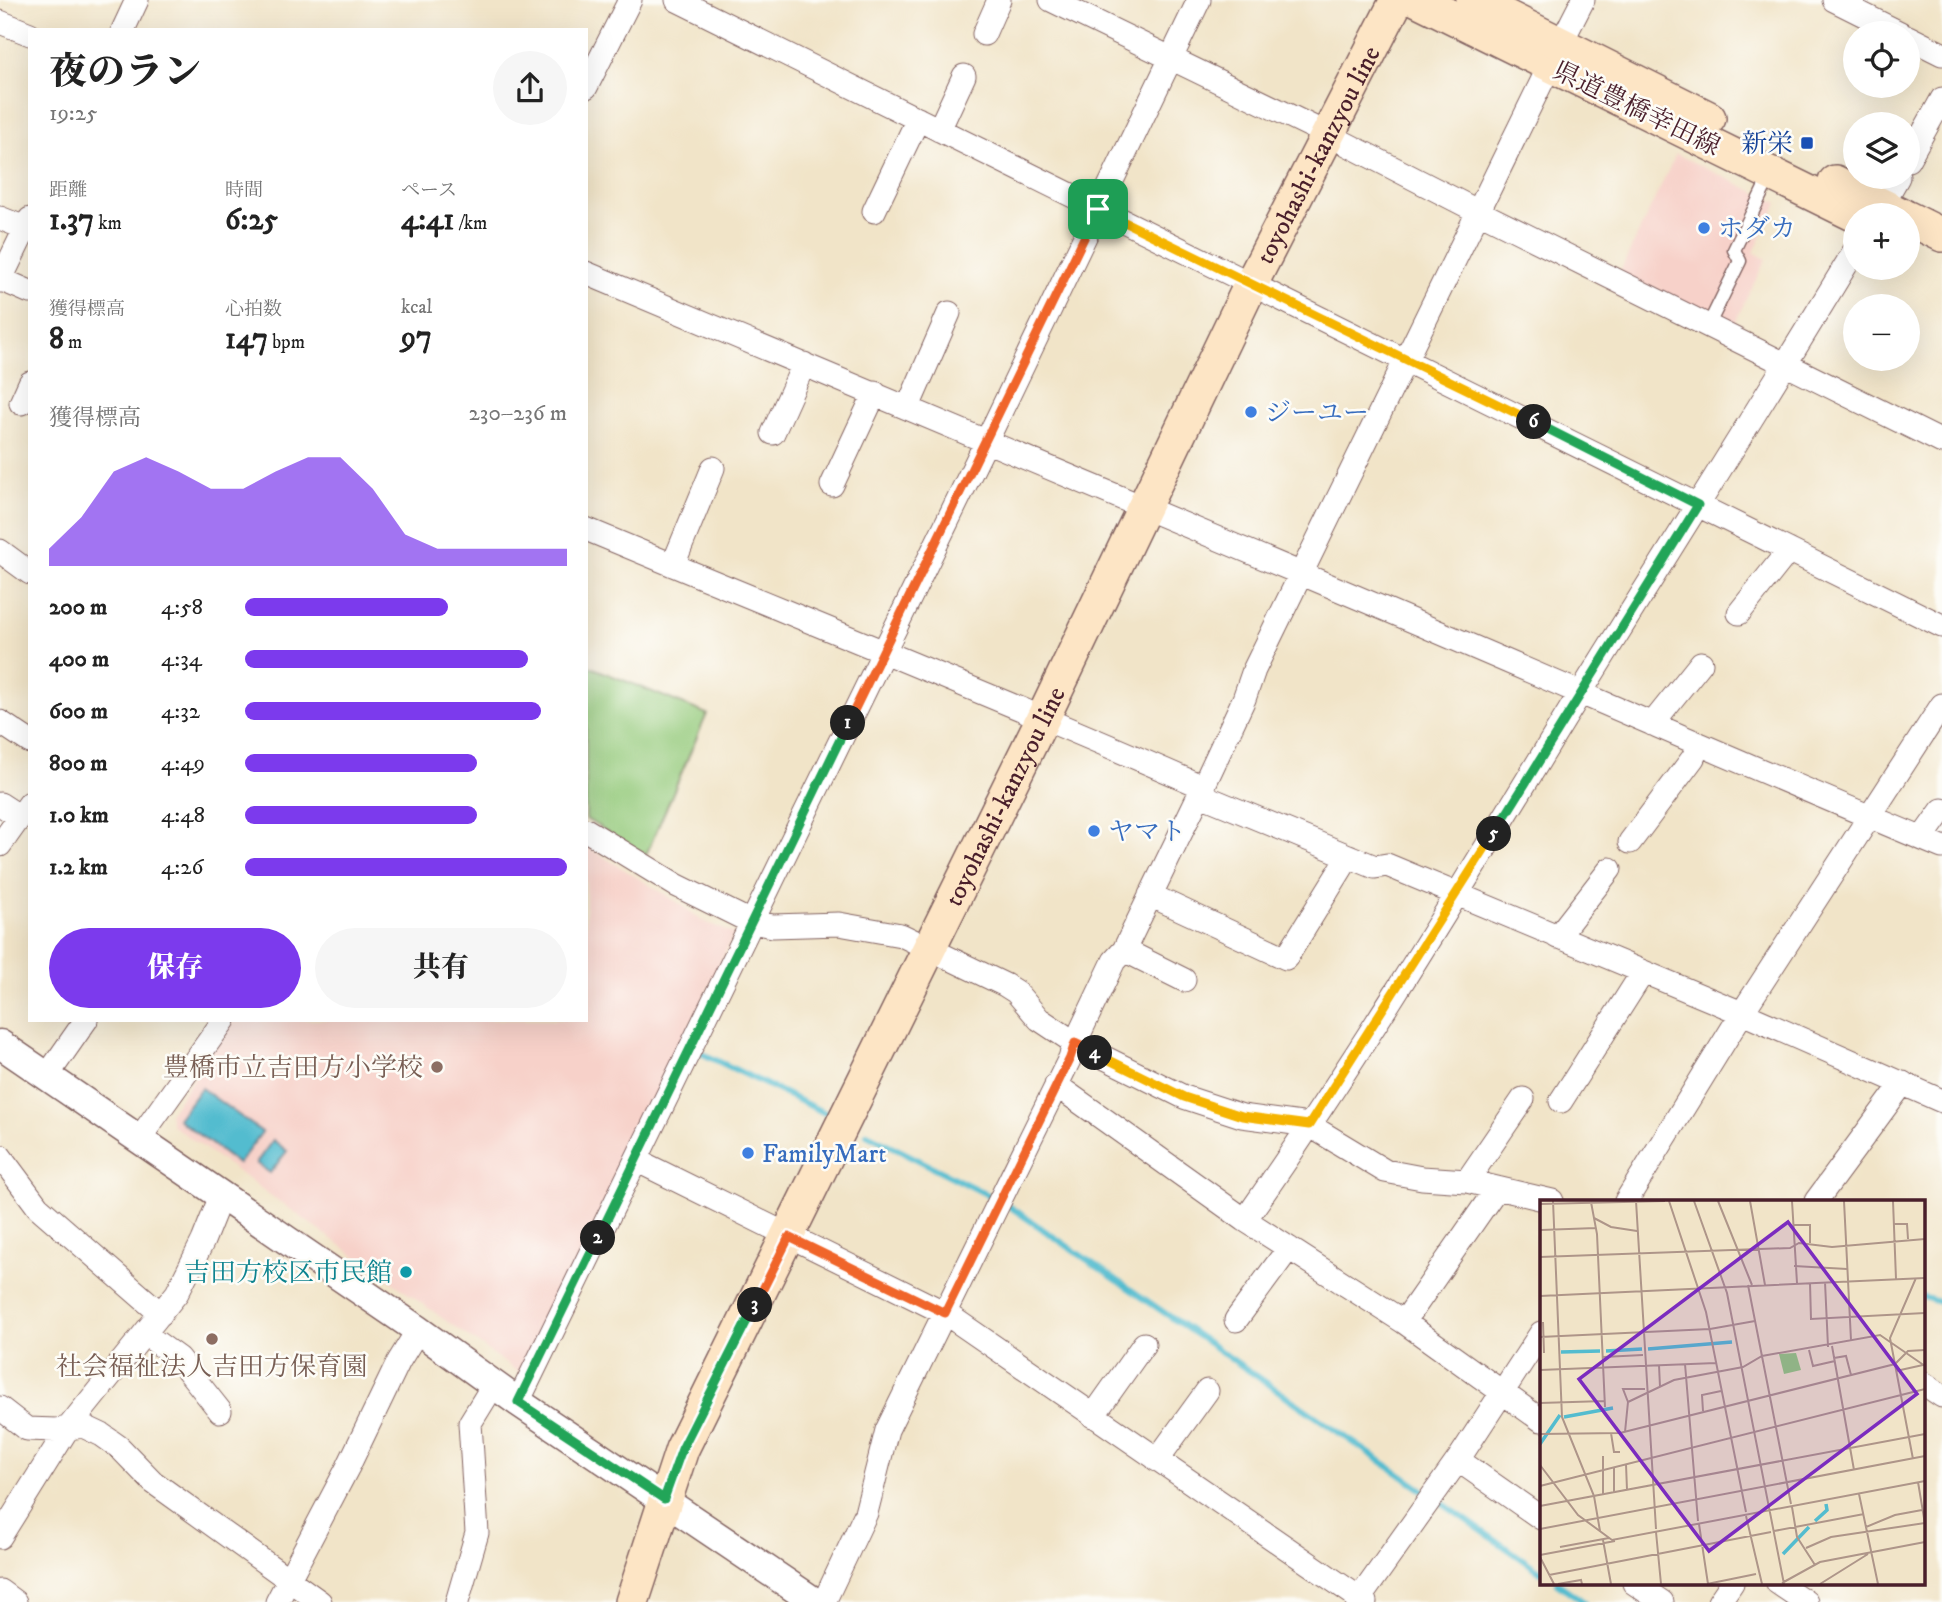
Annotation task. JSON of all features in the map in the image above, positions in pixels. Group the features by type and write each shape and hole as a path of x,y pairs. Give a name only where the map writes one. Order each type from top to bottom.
{"main road":[{"name":"toyohashi-kanzyou line","path":"632,1602 682,1449 1043,718 1251,284 1397,0"},
{"name":"県道豊橋幸田線","path":"1418,0 1555,54 1882,203"},
{"name":"県道豊橋幸田線","path":"1473,0 1555,54 1771,174 1878,203"},
{"name":"県道豊橋幸田線","path":"1920,223 1942,235"},
{"path":"1920,247 1942,258"}],"street":[{"path":"124,28 137,0"},
{"path":"588,83 629,0"},
{"path":"677,0 1942,626"},
{"path":"984,34 999,0"},
{"path":"1051,0 1329,135 1942,442"},
{"path":"518,1402 1199,0"},
{"path":"824,1602 866,1513 887,1430 1070,1058 1114,961 1124,950 1244,699 1254,670 1583,0"},
{"path":"1833,0 1876,21"},
{"path":"0,22 28,33"},
{"path":"1920,43 1942,54"},
{"path":"939,130 964,76"},
{"path":"1920,138 1942,99"},
{"path":"874,211 918,119"},
{"path":"0,218 27,224 0,280 28,291"},
{"path":"1245,1220 1456,895 1843,270"},
{"path":"588,273 1932,842 1942,810"},
{"path":"908,407 949,313"},
{"path":"773,433 804,364"},
{"path":"832,485 875,393"},
{"path":"673,565 713,468"},
{"path":"588,530 1203,787 1208,798 1375,867 1388,865 1742,1013 1942,1101"},
{"path":"1739,613 1789,550"},
{"path":"0,551 28,572"},
{"path":"1652,724 1701,663"},
{"path":"1627,1200 1742,1013 1942,705"},
{"path":"0,722 28,741"},
{"path":"1630,842 1693,758 1699,744"},
{"path":"0,804 25,810 0,845"},
{"path":"588,831 676,885 751,922 773,926 859,926 901,934 931,947 1016,992 1039,1019 1075,1043 1184,1097 1242,1116 1309,1125 1385,1171 1422,1178 1467,1181 1548,1200"},
{"path":"1150,894 1286,958 1349,856"},
{"path":"1557,937 1610,869"},
{"path":"1124,950 1184,980"},
{"path":"1561,1101 1643,972"},
{"path":"47,1076 85,1022"},
{"path":"139,1139 223,1022"},
{"path":"0,1044 418,1330 518,1402 816,1602"},
{"path":"1817,1200 1903,1083"},
{"path":"1056,1085 1245,1220 1404,1322 1540,1419"},
{"path":"1467,1181 1523,1099"},
{"path":"0,1156 38,1207 161,1314"},
{"path":"636,1160 945,1313 1361,1601 1540,1336"},
{"path":"1404,1322 1497,1188"},
{"path":"0,1537 68,1428 177,1293 203,1241 221,1196"},
{"path":"1236,1320 1289,1248"},
{"path":"277,1602 399,1362 418,1330"},
{"path":"145,1334 178,1358 220,1411"},
{"path":"1093,1416 1144,1344"},
{"path":"457,1602 477,1533 470,1423 494,1384"},
{"path":"1924,1384 1942,1396"},
{"path":"1157,1460 1207,1391"},
{"path":"0,1408 27,1429 56,1430 83,1426 102,1436 119,1447 153,1482 320,1602"},
{"path":"1458,1460 1540,1517"},
{"path":"1635,1584 1662,1602"},
{"path":"1719,1602 1731,1584"},
{"path":"0,1591 15,1602"}],"lane":[{"path":"1709,326 1740,261 1734,250 1771,174"}],"shaded area":[{"name":"ホダカ","path":"1676,154 1778,203 1754,252 1766,259 1732,328 1619,274"},
{"name":"豊橋市立吉田方小学校","path":"588,847 703,921 734,934 525,1372 518,1372 172,1125 169,1114 233,1022 588,1022"}],"green space":[{"path":"588,666 707,714 646,855 588,820"}],"water":[{"path":"201,1088 262,1132 238,1164 178,1119"},
{"path":"273,1140 287,1151 270,1173 256,1163"}],"waterway":[{"path":"697,1055 699,1052 825,1113"},
{"path":"867,1134 1006,1204 1427,1493"},
{"path":"1924,1297 1942,1303"},
{"path":"1436,1499 1540,1571"},
{"path":"1558,1584 1584,1602"}],"place":[{"name":"新栄","path":"1807,143"},
{"name":"ホダカ","path":"1704,228"},
{"name":"ジーユー","path":"1251,412"},
{"name":"ヤマト","path":"1094,831"},
{"name":"豊橋市立吉田方小学校","path":"437,1067"},
{"name":"FamilyMart","path":"748,1153"},
{"name":"吉田方校区市民館","path":"406,1272"},
{"name":"社会福祉法人吉田方保育園","path":"212,1339"}],"route":[{"path":"1098,209 1407,359 1698,505 1456,895 1309,1125 1242,1116 1184,1097 1075,1043 945,1313 789,1237 682,1449 664,1499 518,1402 1098,209"}]}
